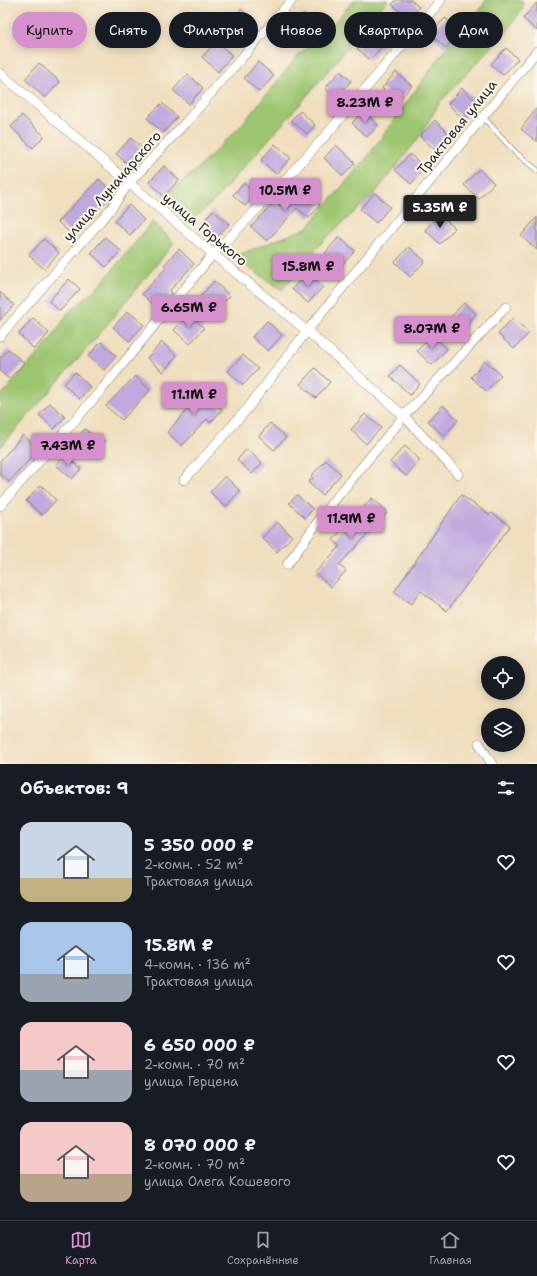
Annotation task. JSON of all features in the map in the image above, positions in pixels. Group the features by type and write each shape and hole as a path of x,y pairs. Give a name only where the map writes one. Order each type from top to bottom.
{"street":[{"name":"улица Луначарского","path":"0,336 110,210 129,183 186,122 292,0"},
{"path":"0,506 103,388 213,254 276,190 316,146 441,0"},
{"name":"Трактовая улица","path":"184,480 247,409 307,331 537,51"},
{"name":"улица Горького","path":"0,73 213,254 307,331 404,416 458,474"},
{"path":"287,565 327,509 404,416 506,307"},
{"path":"479,743 492,764"}],"lane":[{"path":"483,117 515,152 537,170"}],"green space":[{"path":"354,0 388,0 378,12 344,12 344,48 347,48 214,201 191,221 164,196 196,170 239,128 299,55 307,48 336,48 336,21"},
{"path":"486,0 522,0 523,8 503,35 503,12 479,12"},
{"path":"446,48 491,48 440,102 420,136 375,193 324,240 282,290 233,257 307,228 368,156"},
{"path":"153,221 174,243 96,338 0,448 0,397 52,338 68,313 101,284"}],"building":[{"path":"396,0 411,0 419,7 414,12 401,12 392,4"},
{"path":"537,3 537,31 523,18"},
{"path":"445,18 445,47 437,40 437,27"},
{"path":"210,48 224,48 232,56 218,72 202,57"},
{"path":"357,48 381,48 370,60"},
{"path":"506,48 518,59 503,75 491,64"},
{"path":"258,62 274,76 259,92 244,78"},
{"path":"39,63 60,82 45,98 25,79"},
{"path":"340,71 351,81 335,98 325,88"},
{"path":"396,72 412,86 397,102 382,88"},
{"path":"188,74 203,88 189,104 173,90"},
{"path":"462,88 478,103 463,119 448,104"},
{"path":"162,103 177,117 163,133 147,118"},
{"path":"537,108 537,142 521,129"},
{"path":"300,111 315,125 307,134 291,120"},
{"path":"363,111 378,125 367,137 352,123"},
{"path":"22,115 44,136 33,148 11,127"},
{"path":"435,120 450,135 436,151 420,136"},
{"path":"131,138 146,152 132,168 116,154"},
{"path":"275,144 291,158 276,174 261,160"},
{"path":"336,145 355,163 343,176 324,158"},
{"path":"410,154 425,168 411,184 395,170"},
{"path":"164,166 179,180 164,196 149,182"},
{"path":"479,169 494,183 479,199 464,185"},
{"path":"99,179 114,193 73,236 58,222"},
{"path":"244,183 256,194 245,206 233,195"},
{"path":"297,185 320,205 309,218 297,208 267,241 251,227 274,202 279,206"},
{"path":"375,193 390,207 376,223 360,209"},
{"path":"129,205 144,220 130,235 114,221"},
{"path":"213,210 229,224 217,237 202,223"},
{"path":"439,214 455,228 440,244 425,230"},
{"path":"537,217 537,250 521,236"},
{"path":"105,237 121,251 106,267 91,253"},
{"path":"339,237 355,251 340,267 325,253"},
{"path":"44,239 59,253 44,269 29,255"},
{"path":"409,247 425,261 410,277 395,262"},
{"path":"179,249 194,264 170,290 172,293 157,308 142,294 167,267 164,265"},
{"path":"307,273 323,287 308,303 292,289"},
{"path":"69,279 80,289 60,311 49,301"},
{"path":"214,281 230,296 215,311 200,297"},
{"path":"0,292 14,305 0,320"},
{"path":"464,303 476,314 462,330 449,319"},
{"path":"128,311 144,325 129,341 113,327"},
{"path":"189,314 204,328 190,344 174,330"},
{"path":"33,318 49,333 34,349 19,334"},
{"path":"513,318 529,333 514,349 498,334"},
{"path":"267,321 282,335 268,351 252,337"},
{"path":"432,335 447,349 432,365 417,351"},
{"path":"101,342 116,356 104,370 88,356"},
{"path":"162,342 177,356 163,372 147,358"},
{"path":"8,349 24,363 9,379 0,371 0,358"},
{"path":"243,355 258,369 243,385 228,371"},
{"path":"485,361 501,375 486,391 471,377"},
{"path":"400,365 420,384 410,395 390,376"},
{"path":"315,368 330,382 316,398 300,384"},
{"path":"75,372 90,387 79,399 64,384"},
{"path":"135,376 150,390 122,420 106,406"},
{"path":"196,386 222,410 210,423 207,419 182,446 167,432 192,405 184,399"},
{"path":"50,403 65,417 54,429 39,415"},
{"path":"443,405 458,420 444,436 428,421"},
{"path":"365,414 381,428 366,444 351,430"},
{"path":"270,423 286,437 274,450 259,436"},
{"path":"85,429 101,444 91,454 75,440"},
{"path":"23,435 39,449 9,482 0,474 0,461"},
{"path":"405,446 420,460 406,476 390,462"},
{"path":"247,449 262,463 252,474 237,460"},
{"path":"65,455 81,469 72,479 56,465"},
{"path":"326,460 341,474 322,495 308,482 313,478 311,476"},
{"path":"225,476 240,491 225,507 210,492"},
{"path":"41,485 56,500 42,515 26,501"},
{"path":"297,495 313,509 305,518 289,503"},
{"path":"461,495 490,515 492,513 510,526 447,611 421,591 411,604 394,592"},
{"path":"372,498 388,512 339,565 346,571 331,587 315,573 340,546 333,540"},
{"path":"277,522 292,536 277,552 262,538"}]}
